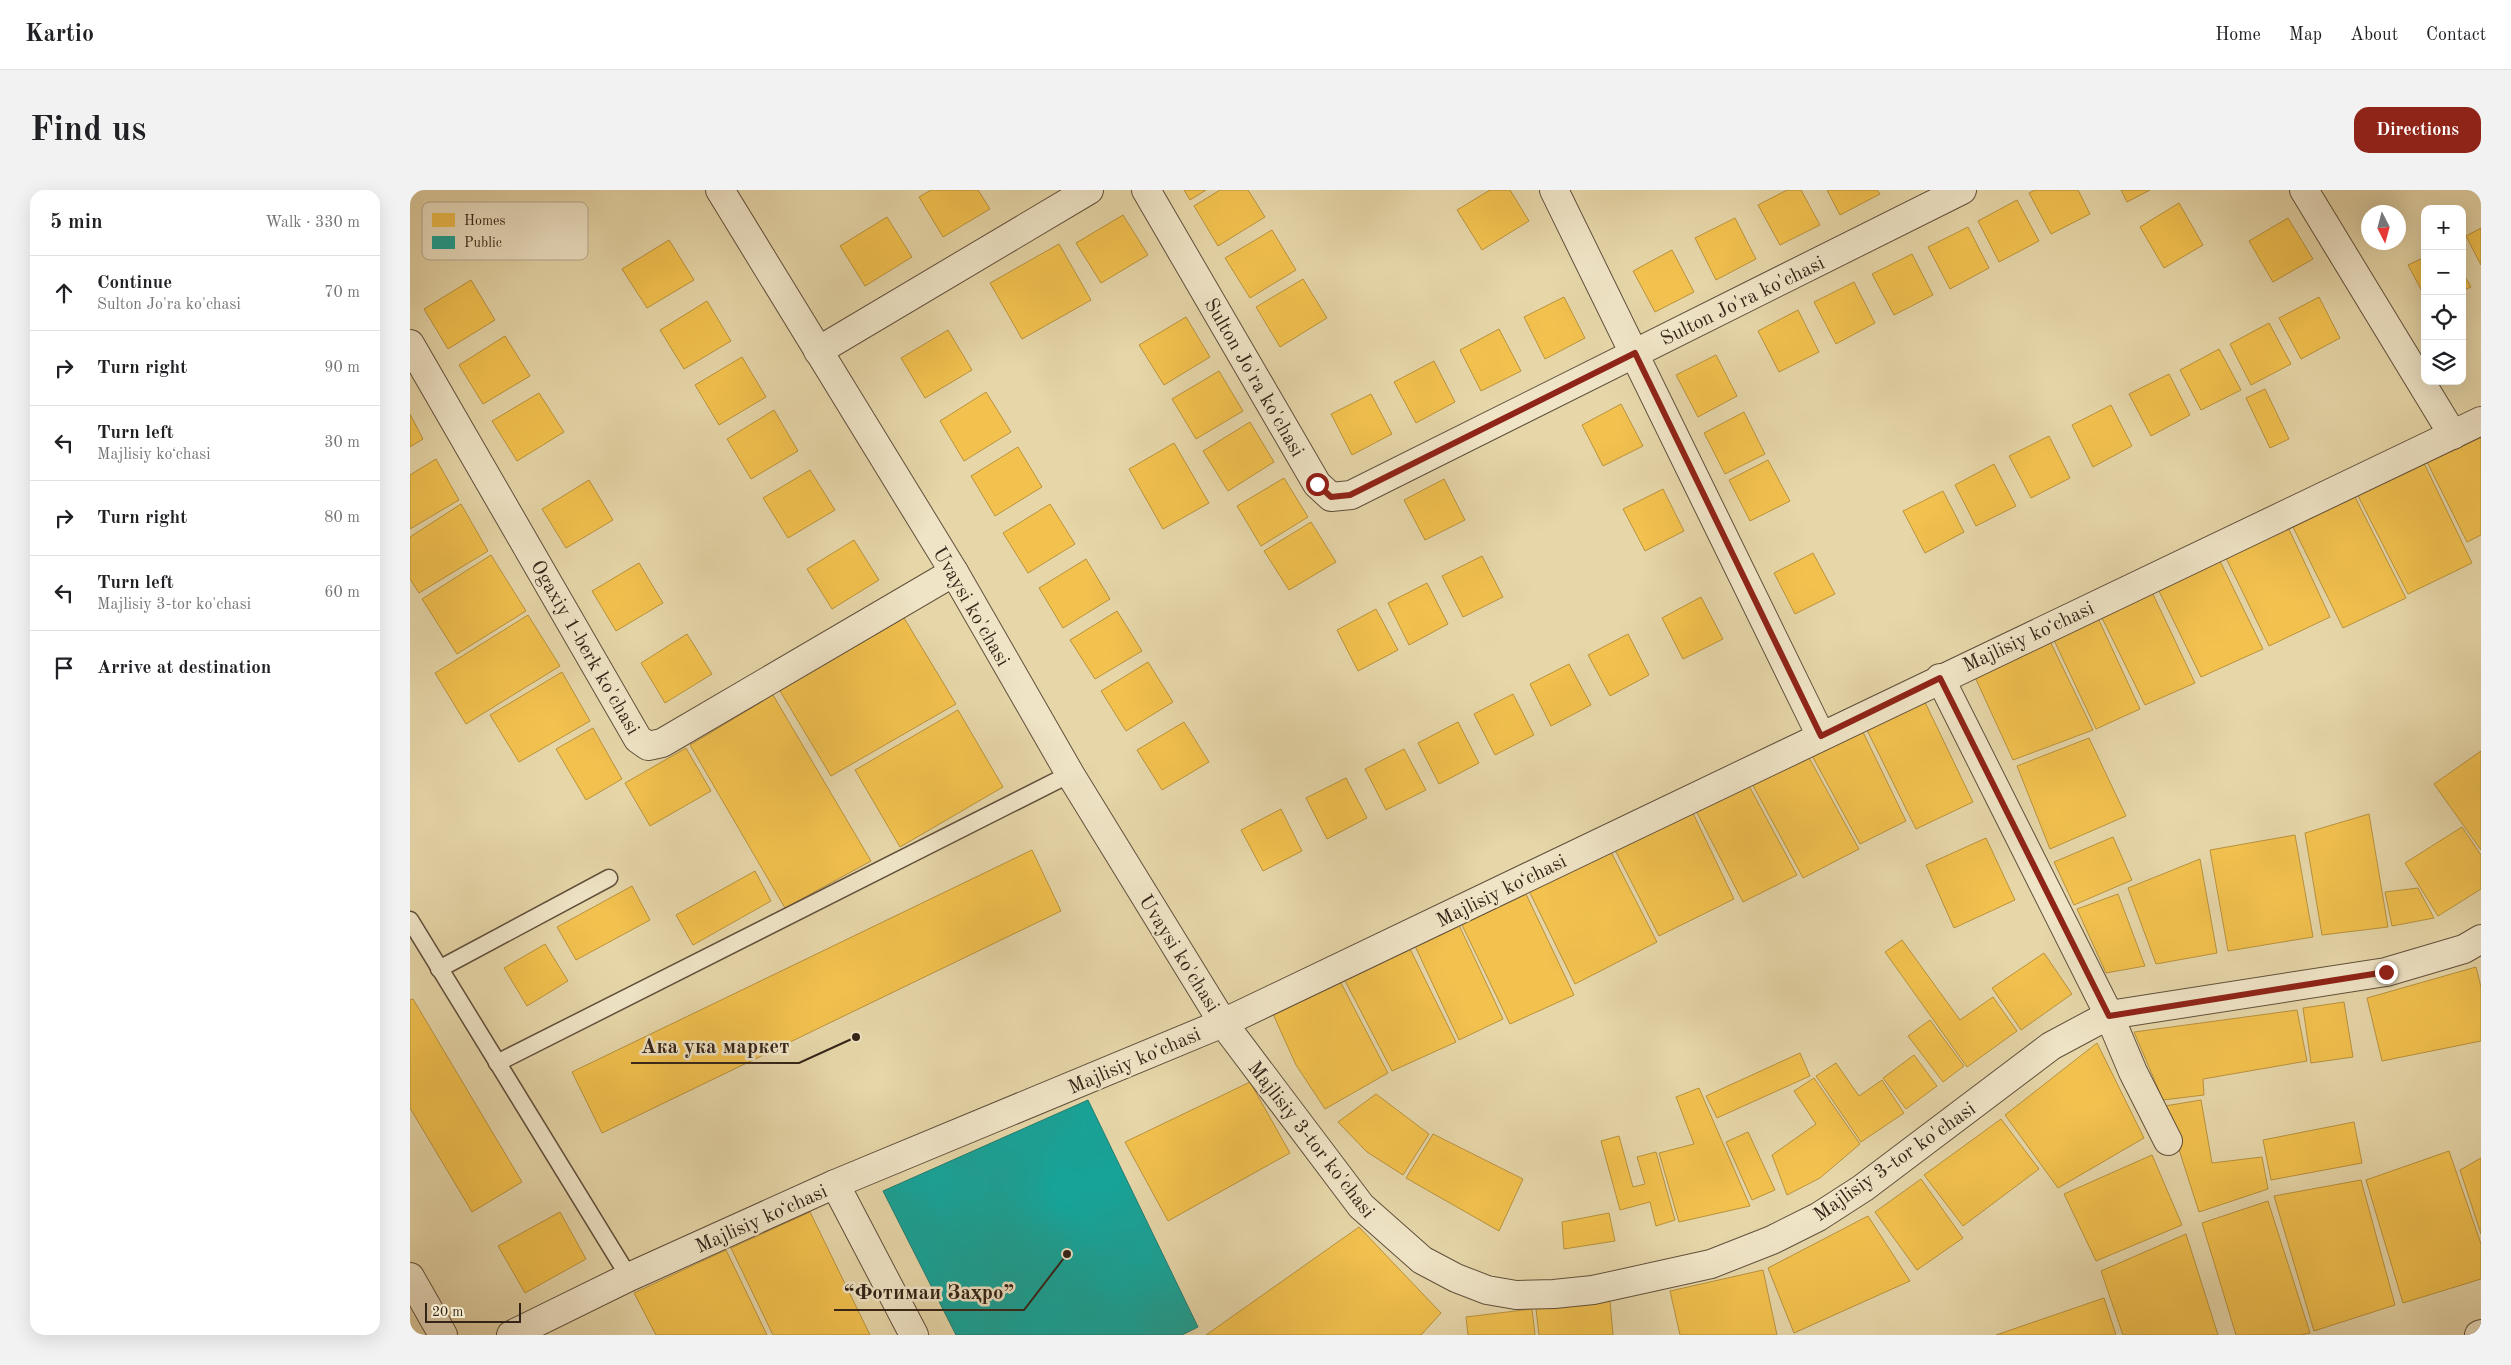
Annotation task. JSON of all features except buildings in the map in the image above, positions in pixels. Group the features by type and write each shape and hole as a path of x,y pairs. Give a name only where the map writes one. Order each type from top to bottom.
{"street":[{"name":"Uvaysi ko'chasi","path":"720,190 954,572 1070,774 1223,1023"},
{"path":"818,351 1089,190"},
{"name":"Sulton Jo'ra ko'chasi","path":"1146,190 1317,484 1331,497 1350,495 1635,353 1924,198 1962,190"},
{"path":"1554,190 1821,736"},
{"path":"2304,190 2453,435"},
{"name":"Ogaxiy 1-berk ko'chasi","path":"410,344 638,739 648,746 662,743 954,572"},
{"name":"Majlisiy koʻchasi","path":"511,1335 629,1277 835,1184 1223,1023 1940,678 2481,421"},
{"path":"1940,678 2109,1016 2133,1072 2168,1141"},
{"name":"Majlisiy 3-tor ko'chasi","path":"1223,1023 1335,1174 1373,1217 1422,1260 1456,1278 1486,1290 1516,1295 1593,1290 1711,1264 1772,1240 1818,1217 1863,1188 2051,1046 2109,1016 2386,972 2441,956 2464,948 2481,939"},
{"path":"835,1184 914,1335"},
{"path":"410,1277 443,1335"}],"lane":[{"path":"497,1062 1070,774"},
{"path":"439,969 609,878"},
{"path":"410,920 629,1277"}],"place":[{"name":"Ака ука маркет","path":"856,1037"},
{"name":"“Фотимаи Заҳро”","path":"1067,1254"}],"route":[{"path":"1317,484 1331,497 1350,495 1635,353 1821,736 1940,678 2109,1016 2386,972"}]}
